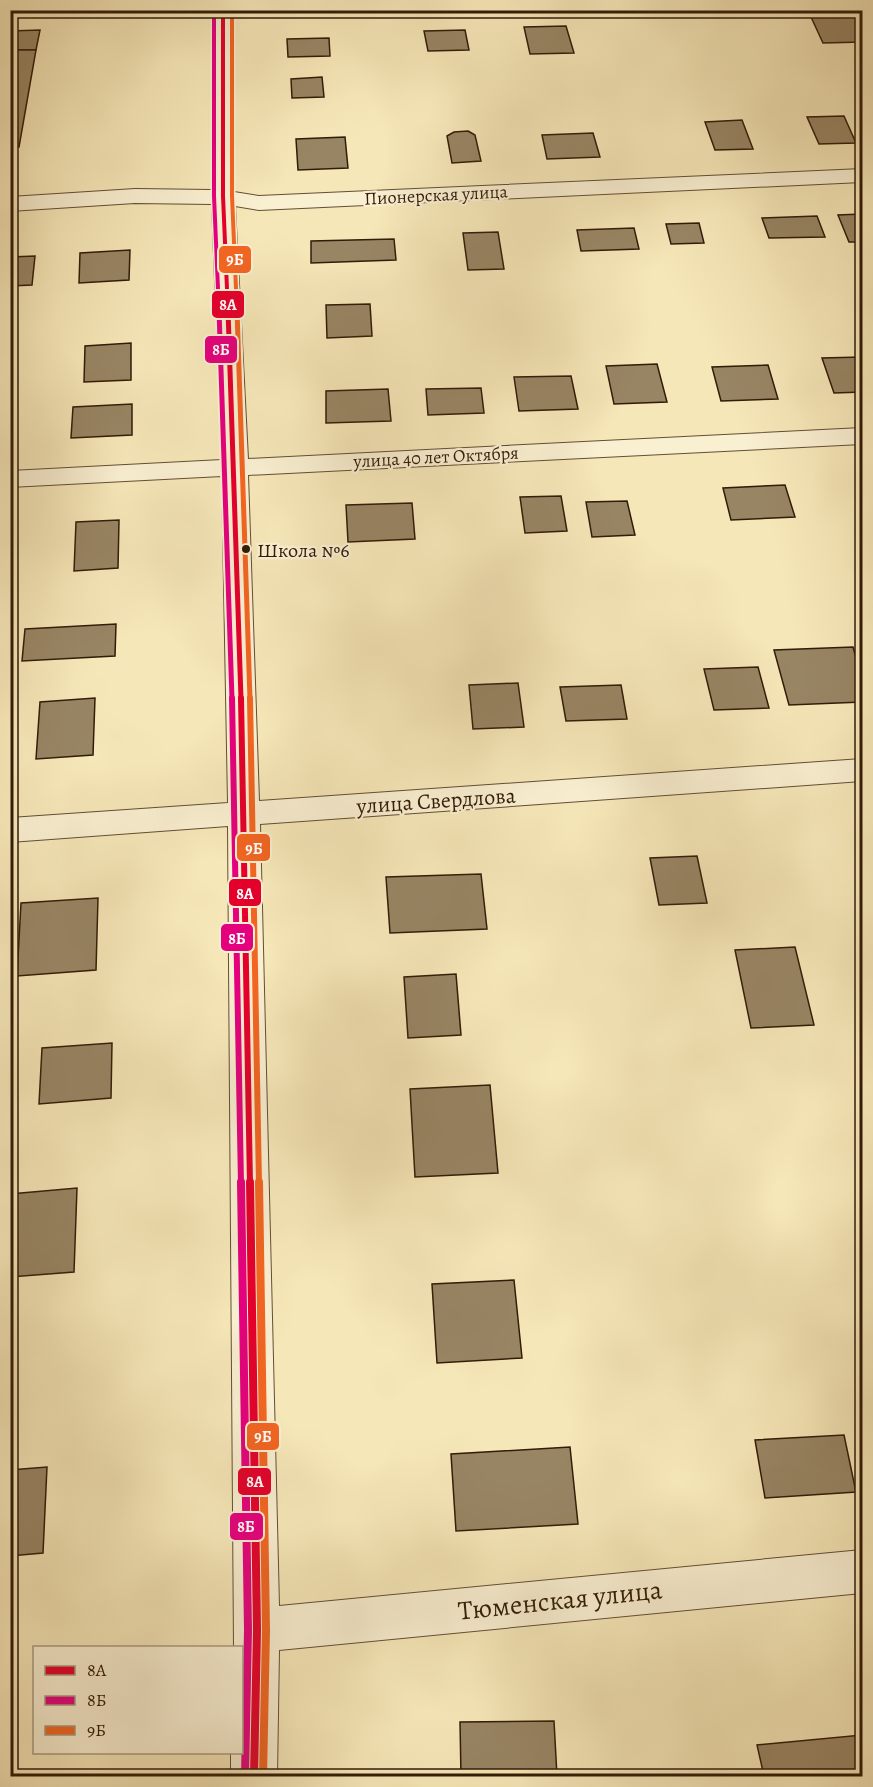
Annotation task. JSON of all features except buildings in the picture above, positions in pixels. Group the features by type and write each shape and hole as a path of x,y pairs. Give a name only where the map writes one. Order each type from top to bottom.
{"street":[{"path":"223,10 223,196 235,467 244,814 257,1630 254,1776"},
{"name":"Пионерская улица","path":"10,204 168,195 223,196 259,203 862,174"},
{"name":"улица 40 лет Октября","path":"10,479 862,436"},
{"name":"улица Свердлова","path":"10,830 862,770"},
{"name":"Тюменская улица","path":"257,1630 862,1570"}],"transit line":[{"name":"8Б","path":"214,10 214,196 226,467 235,814 248,1630 245,1776"},
{"name":"8А","path":"223,10 223,196 235,467 244,814 257,1630 254,1776"},
{"name":"9Б","path":"232,10 232,196 244,467 253,814 266,1630 263,1776"}],"place":[{"name":"Школа №6","path":"246,549"}]}
